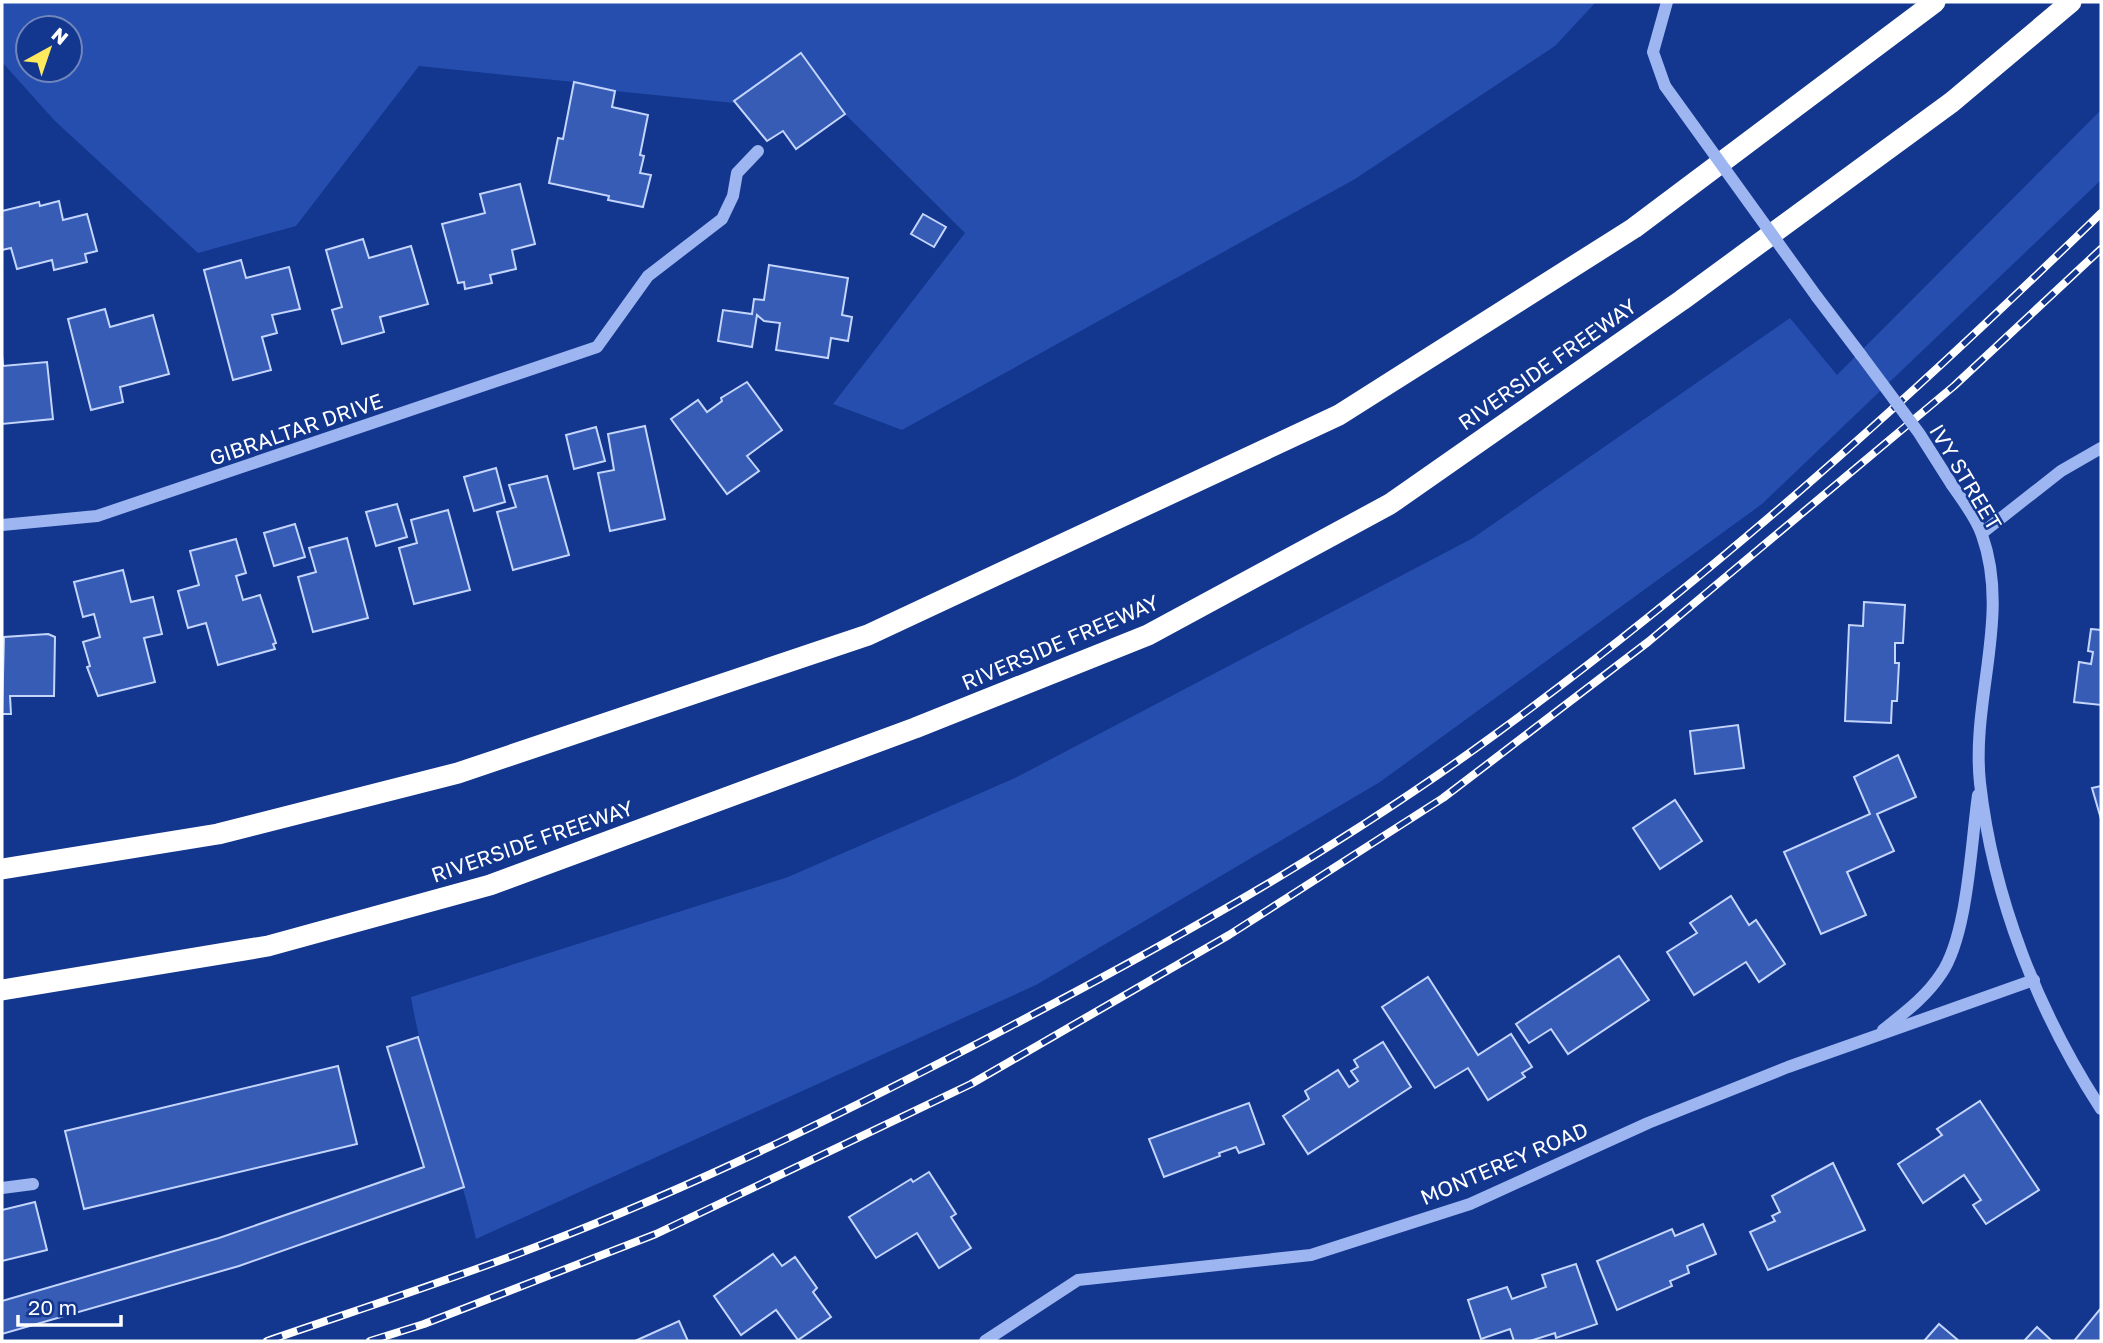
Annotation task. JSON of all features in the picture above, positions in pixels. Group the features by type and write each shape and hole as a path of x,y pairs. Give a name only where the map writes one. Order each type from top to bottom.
{"highway":[{"path":"2,869 218,834 458,772 869,635 1339,415 1634,228 1935,2"},
{"name":"RIVERSIDE FREEWAY","path":"2,990 268,946 490,885 915,728 1148,635 1390,504 1682,300 1952,102 2071,2"}],"street":[{"name":"IVY STREET","path":"1667,2 1653,51 1665,86 1817,297 1919,432 1982,533 1994,586 1990,649 1980,719 1980,781 1999,890 2060,1041 2101,1109"},
{"name":"GIBRALTAR DRIVE","path":"2,525 97,516 597,347 648,276 722,219 733,196 737,173 758,151"},
{"path":"1982,533 2061,471 2101,448"},
{"path":"1875,1036 1919,1000 1942,973 1959,928 1980,781"},
{"name":"MONTEREY ROAD","path":"985,1341 1078,1280 1311,1255 1470,1204 1648,1123 1875,1036 2034,979"},
{"path":"2,1188 33,1184"}],"shaded area":[{"path":"2,2 1596,2 1555,46 1355,179 902,430 833,404 965,233 845,114 615,91 574,82 419,66 296,226 198,253 54,120 22,84 84,84 84,14 14,14 14,75 2,62"},
{"path":"2101,110 2101,180 1762,504 1380,782 1036,985 476,1239 425,1058 411,997 788,877 1015,778 1473,538 1790,318 1837,375"}],"building":[{"path":"801,53 845,114 796,149 783,131 767,141 734,101"},
{"path":"574,82 615,91 612,107 648,115 640,155 644,156 640,173 651,175 643,207 608,200 609,196 549,183 558,138 563,139"},
{"path":"520,184 535,244 512,250 516,269 490,275 492,283 465,289 464,282 458,283 442,224 485,213 480,194"},
{"path":"59,201 63,220 87,214 97,251 85,254 87,262 54,270 52,260 17,269 11,248 2,250 2,211 39,202 40,206"},
{"path":"923,214 946,227 934,247 911,234"},
{"path":"363,239 369,258 411,246 428,304 380,317 384,332 342,344 332,310 342,307 326,250"},
{"path":"241,260 246,278 289,267 300,309 272,315 277,333 262,337 271,370 233,380 204,270"},
{"path":"769,265 848,278 842,315 852,317 848,341 831,338 828,358 776,350 780,323 764,321 757,315 752,347 718,341 723,310 752,314 754,299 764,300"},
{"path":"105,309 110,327 153,315 169,374 120,387 123,402 91,410 68,319"},
{"path":"2,355 3,366 47,362 53,419 2,424"},
{"path":"747,382 782,430 747,456 759,471 727,494 671,419 698,400 707,412 722,401 721,398"},
{"path":"645,426 665,519 610,531 598,473 614,470 608,434"},
{"path":"596,427 605,461 574,469 566,435"},
{"path":"496,468 505,502 474,511 464,477"},
{"path":"547,476 569,555 513,570 497,512 516,507 509,485"},
{"path":"397,504 407,537 376,546 366,512"},
{"path":"448,510 470,590 414,604 399,548 417,543 411,520"},
{"path":"295,524 305,557 274,566 264,533"},
{"path":"347,538 368,618 313,632 298,577 316,572 309,548"},
{"path":"236,539 246,573 236,576 243,600 260,595 276,643 273,644 275,649 218,665 206,623 188,628 178,591 199,585 190,551"},
{"path":"123,570 131,602 153,597 162,634 144,638 155,682 98,696 87,667 90,666 83,642 100,637 94,614 83,617 74,582"},
{"path":"1864,602 1905,605 1903,643 1895,643 1895,663 1899,663 1897,701 1892,701 1891,723 1845,721 1849,625 1863,626"},
{"path":"2091,629 2101,630 2101,705 2074,702 2079,662 2091,664 2093,652 2088,651"},
{"path":"48,634 55,637 54,696 10,696 11,714 2,714 4,637"},
{"path":"1738,725 1744,768 1695,774 1690,731"},
{"path":"1898,755 1916,797 1877,814 1894,851 1847,872 1866,915 1821,934 1784,852 1870,814 1854,777"},
{"path":"2101,786 2101,819 2092,788"},
{"path":"1675,800 1702,841 1660,869 1633,828"},
{"path":"1731,896 1749,925 1756,920 1785,964 1759,982 1746,962 1694,995 1667,952 1697,933 1690,923"},
{"path":"1619,956 1649,1000 1568,1054 1551,1029 1529,1043 1516,1024"},
{"path":"1428,977 1478,1055 1511,1034 1532,1067 1522,1073 1525,1077 1488,1100 1468,1068 1435,1088 1382,1007"},
{"path":"418,1037 464,1187 239,1266 2,1334 2,1301 219,1238 424,1167 387,1047"},
{"path":"1383,1042 1411,1087 1308,1154 1283,1116 1309,1099 1305,1091 1338,1070 1349,1087 1358,1081 1351,1071 1358,1067 1354,1060"},
{"path":"338,1066 357,1144 84,1209 65,1131"},
{"path":"1980,1101 2039,1190 1986,1224 1973,1205 1981,1200 1964,1175 1923,1203 1898,1164 1942,1135 1937,1129"},
{"path":"1249,1103 1264,1144 1239,1153 1236,1147 1219,1153 1220,1156 1164,1177 1149,1139"},
{"path":"1833,1163 1865,1230 1768,1270 1750,1232 1775,1221 1772,1216 1780,1212 1772,1196"},
{"path":"929,1172 956,1214 951,1217 971,1248 939,1268 917,1233 876,1258 849,1217 911,1179 913,1182"},
{"path":"35,1202 47,1250 2,1261 2,1210"},
{"path":"1703,1224 1716,1254 1687,1266 1689,1273 1670,1281 1672,1286 1617,1310 1597,1261 1672,1229 1675,1236"},
{"path":"773,1254 782,1266 795,1257 817,1288 813,1292 831,1317 798,1340 776,1310 741,1335 714,1296"},
{"path":"1576,1264 1597,1324 1556,1338 1555,1333 1530,1341 1514,1341 1510,1329 1481,1339 1468,1300 1507,1287 1512,1299 1546,1287 1542,1275"},
{"path":"2101,1308 2101,1341 2074,1341"},
{"path":"679,1321 688,1341 635,1341"},
{"path":"1939,1324 1959,1341 1924,1341"},
{"path":"2037,1327 2052,1341 2024,1341"}],"railway":[{"path":"267,1341 511,1256 664,1194 782,1141 1074,993 1320,852 1497,733 1655,612 1808,484 1883,417 2101,213"},
{"path":"370,1341 424,1324 656,1234 971,1084 1229,935 1443,798 1648,642 1954,386 2101,249"}]}
